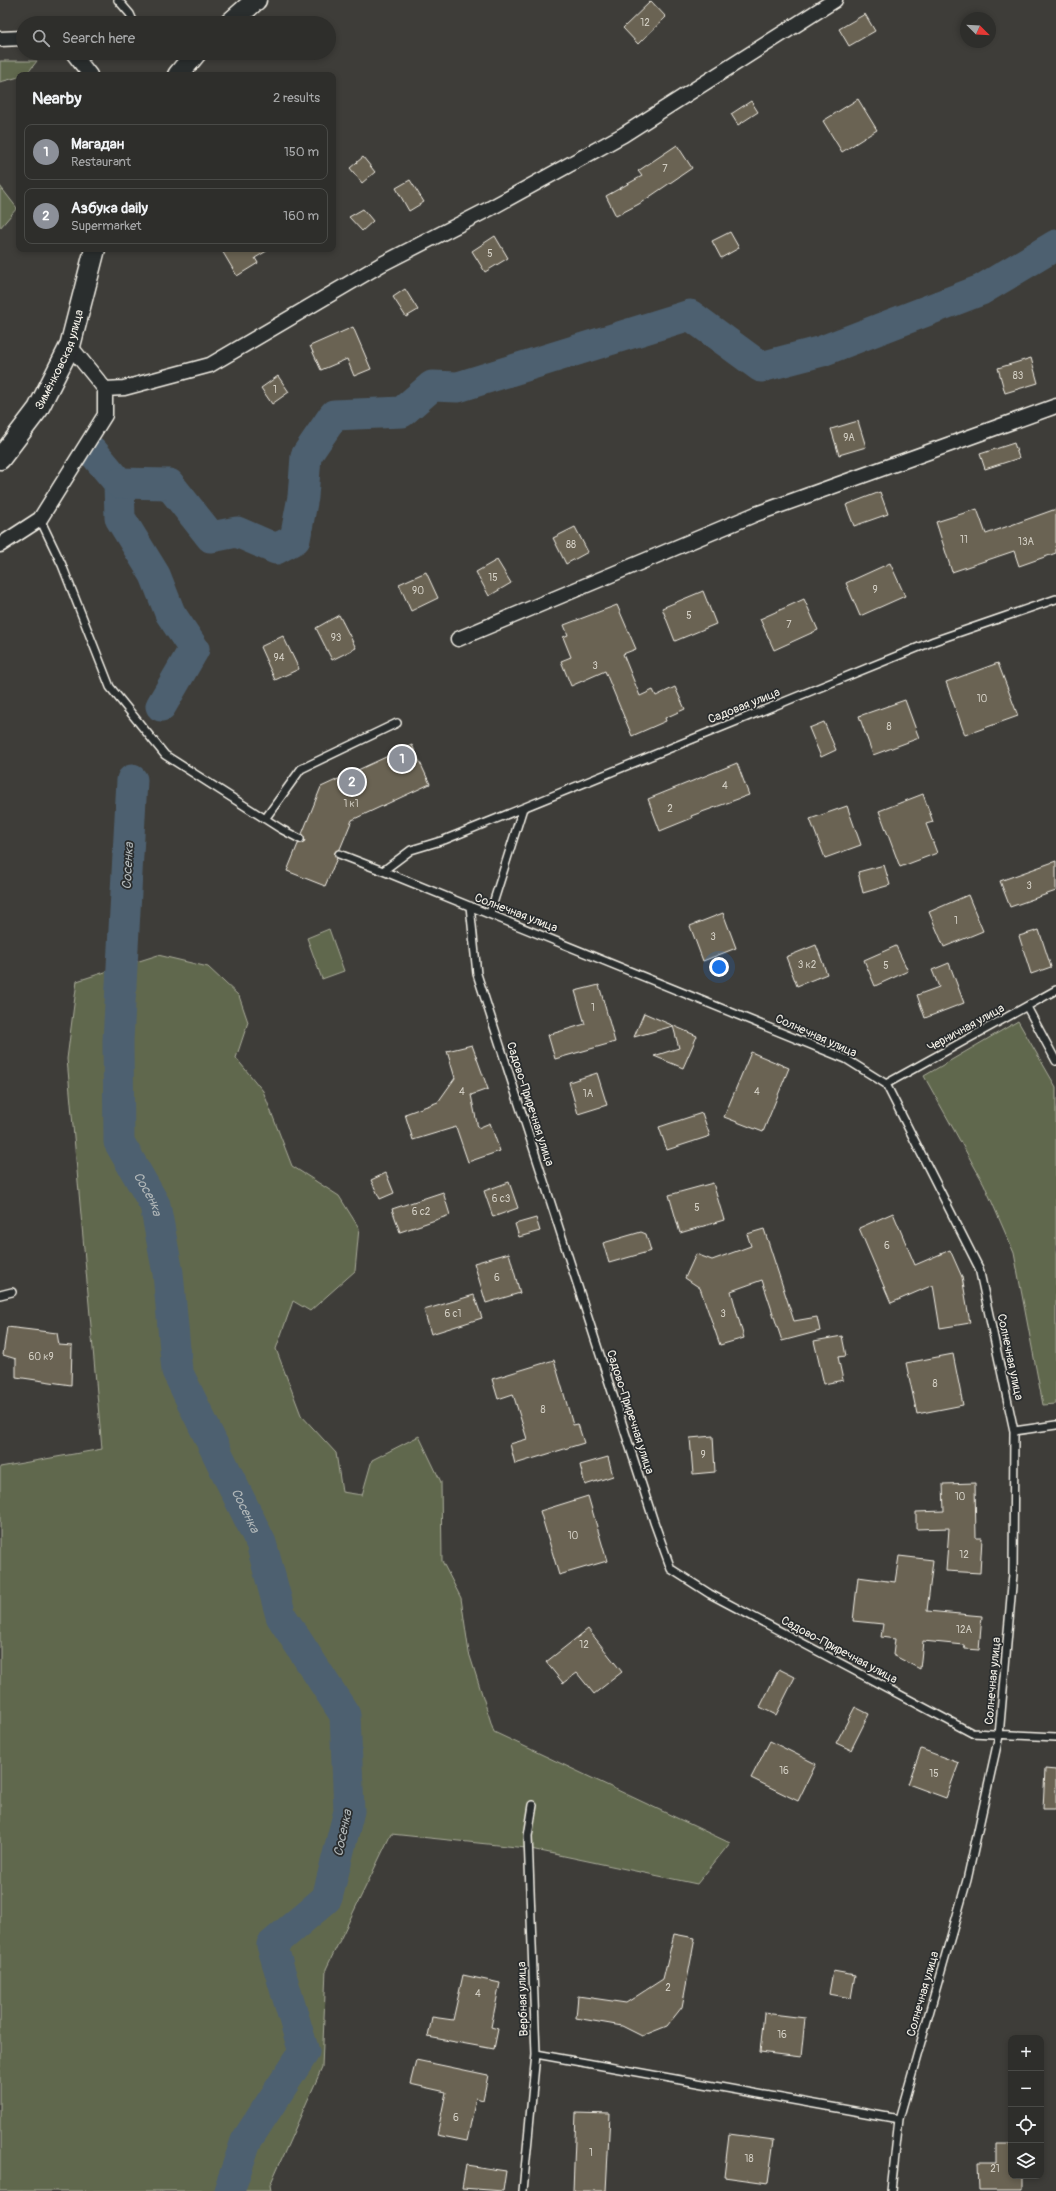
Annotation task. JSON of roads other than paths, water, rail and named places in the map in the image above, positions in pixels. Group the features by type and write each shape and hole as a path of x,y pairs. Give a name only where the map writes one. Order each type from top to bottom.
{"main road":[{"path":"238,16 256,0"},
{"path":"180,72 190,60"},
{"name":"Зимёнковская улица","path":"0,459 38,409 70,346 94,252"}],"street":[{"path":"105,389 124,388 210,366 382,264 489,209 623,135 835,0"},
{"path":"0,39 16,38"},
{"path":"78,60 88,72"},
{"path":"0,545 40,519 105,415 105,389 70,346"},
{"path":"458,639 756,514 1056,406"}],"lane":[{"path":"118,0 131,16"},
{"path":"40,519 62,565 110,687 165,755 265,819 300,839"},
{"name":"Садовая улица","path":"383,871 411,850 444,840 934,641 1056,599"},
{"path":"265,819 301,769 397,723"},
{"path":"490,913 523,808"},
{"name":"Солнечная улица","path":"339,854 490,913 846,1059 886,1084 979,1268 1014,1431 1013,1574 999,1736 967,1880 899,2119 891,2191"},
{"name":"Садово-Приречная улица","path":"470,906 477,974 649,1507 671,1569 710,1594 972,1733 999,1736 1056,1737"},
{"name":"Черничная улица","path":"886,1084 1056,990"},
{"path":"1026,1007 1056,1061"},
{"path":"0,1295 12,1292"},
{"path":"1014,1431 1056,1426"},
{"name":"Вербная улица","path":"523,2191 536,2054 528,1836 533,1805"},
{"path":"536,2054 899,2119"}],"waterway":[{"path":"119,483 169,484 211,537 237,532 276,549 295,539 303,497 306,456 334,415 402,412 432,386 458,387 690,315 761,367 822,351 981,290 1056,245"},
{"name":"Сосенка","path":"93,452 119,483 120,518 155,575 170,613 194,649 161,706"},
{"name":"Сосенка","path":"132,780 118,1041 119,1142 155,1205 168,1273 177,1371 261,1543 281,1616 345,1715 349,1811 327,1898 272,1945 304,2052 246,2141 229,2191"}],"place":[{"name":"Магадан","path":"402,759"},
{"name":"Азбука daily","path":"352,782"}]}
